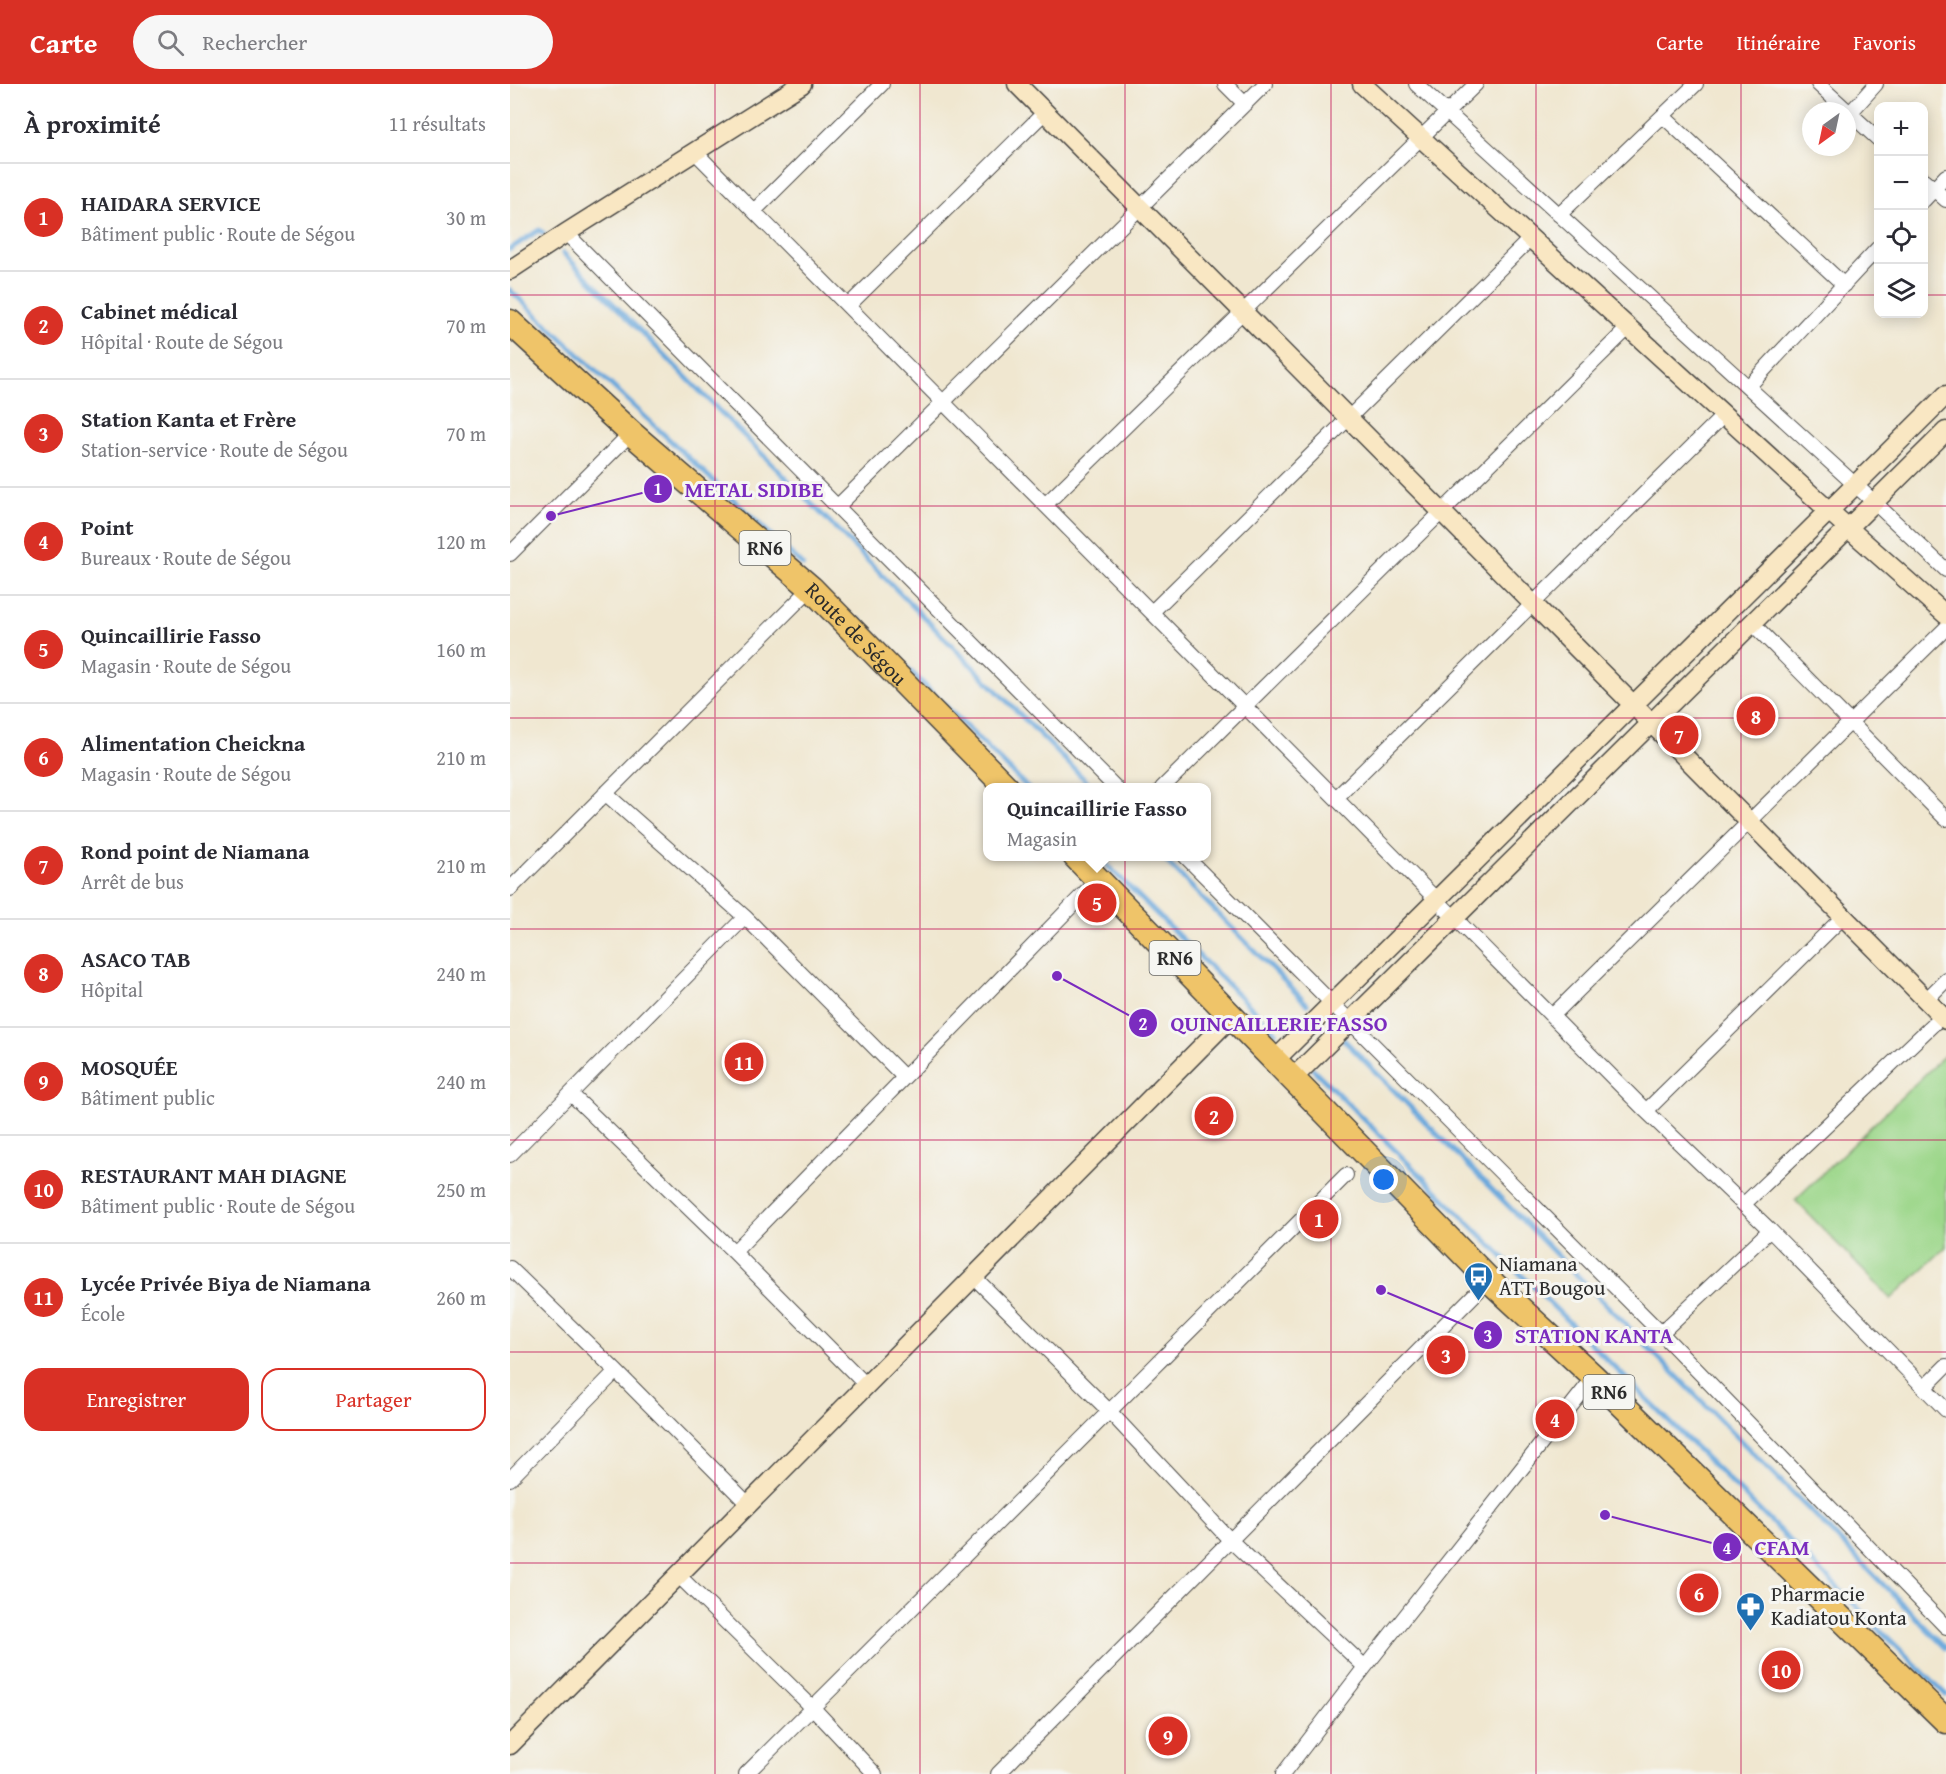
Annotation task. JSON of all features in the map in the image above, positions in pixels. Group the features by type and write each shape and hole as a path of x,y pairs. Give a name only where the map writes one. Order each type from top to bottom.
{"highway":[{"name":"Route de Ségou","path":"510,322 631,433 811,588 1002,783"},
{"name":"RN6","path":"1080,861 1489,1280 1594,1377 1946,1721"}],"street":[{"path":"510,270 802,84"},
{"path":"754,211 882,84"},
{"path":"1017,84 1944,1018 1744,1204"},
{"path":"1225,84 1245,104"},
{"path":"837,507 1266,84"},
{"path":"1362,84 1946,615"},
{"path":"1416,84 1946,570"},
{"path":"1045,505 1476,84"},
{"path":"1559,215 1696,84"},
{"path":"1818,84 1839,102"},
{"path":"1856,106 1876,84"},
{"path":"848,306 1045,112"},
{"path":"1663,116 1844,285"},
{"path":"1856,118 1874,135"},
{"path":"695,152 1646,1111 1770,1230 1946,1410"},
{"path":"1946,176 1928,184 1946,200"},
{"path":"566,233 1111,783"},
{"path":"1152,612 1531,238"},
{"path":"1748,387 1874,252"},
{"path":"1167,783 1628,328"},
{"path":"1275,1060 1946,395"},
{"path":"1336,798 1725,414"},
{"path":"1293,1078 1946,431"},
{"path":"510,554 631,433"},
{"path":"510,889 811,588"},
{"path":"1752,623 1946,819"},
{"path":"1552,1016 1946,628"},
{"path":"605,793 745,917 904,1077"},
{"path":"1190,861 1660,1333 1946,1627"},
{"path":"734,1252 1098,879"},
{"path":"510,1155 745,917"},
{"path":"1646,1111 1843,917"},
{"path":"1926,1000 1946,980"},
{"path":"510,1745 1232,1016"},
{"path":"571,1094 734,1252 867,1386"},
{"path":"746,1774 1346,1175"},
{"path":"1660,1333 1770,1230"},
{"path":"510,1269 616,1371 748,1504"},
{"path":"974,1277 1109,1412 1230,1540 1365,1667"},
{"path":"998,1774 1489,1280"},
{"path":"1924,1388 1946,1366"},
{"path":"510,1479 616,1371"},
{"path":"1283,1774 1594,1377"},
{"path":"678,1575 813,1708 875,1774"}],"green space":[{"path":"1946,1054 1946,1247 1891,1299 1795,1200"}],"waterway":[{"path":"510,249 539,230 543,233"},
{"path":"563,253 1088,783"},
{"path":"510,290 803,565"},
{"path":"859,620 1023,783"},
{"path":"1103,861 1276,1032"},
{"path":"1166,861 1307,1004"},
{"path":"1344,1040 1946,1648"},
{"path":"1313,1069 1946,1695"}],"place":[{"name":"METAL SIDIBE","path":"551,516"},
{"name":"ASACO TAB","path":"1756,716"},
{"name":"Rond point de Niamana","path":"1679,735"},
{"name":"Quincaillirie Fasso","path":"1097,903"},
{"name":"QUINCAILLERIE FASSO","path":"1057,976"},
{"name":"Lycée Privée Biya de Niamana","path":"744,1062"},
{"name":"Cabinet médical","path":"1214,1116"},
{"name":"HAIDARA SERVICE","path":"1319,1219"},
{"name":"STATION KANTA","path":"1381,1290"},
{"name":"Niamana ATT Bougou","path":"1478,1302"},
{"name":"Station Kanta et Frère","path":"1446,1355"},
{"name":"Point","path":"1555,1419"},
{"name":"CFAM","path":"1605,1515"},
{"name":"Alimentation Cheickna","path":"1699,1593"},
{"name":"Pharmacie Kadiatou Konta","path":"1750,1632"},
{"name":"RESTAURANT MAH DIAGNE","path":"1781,1670"},
{"name":"MOSQUÉE","path":"1168,1736"}]}
